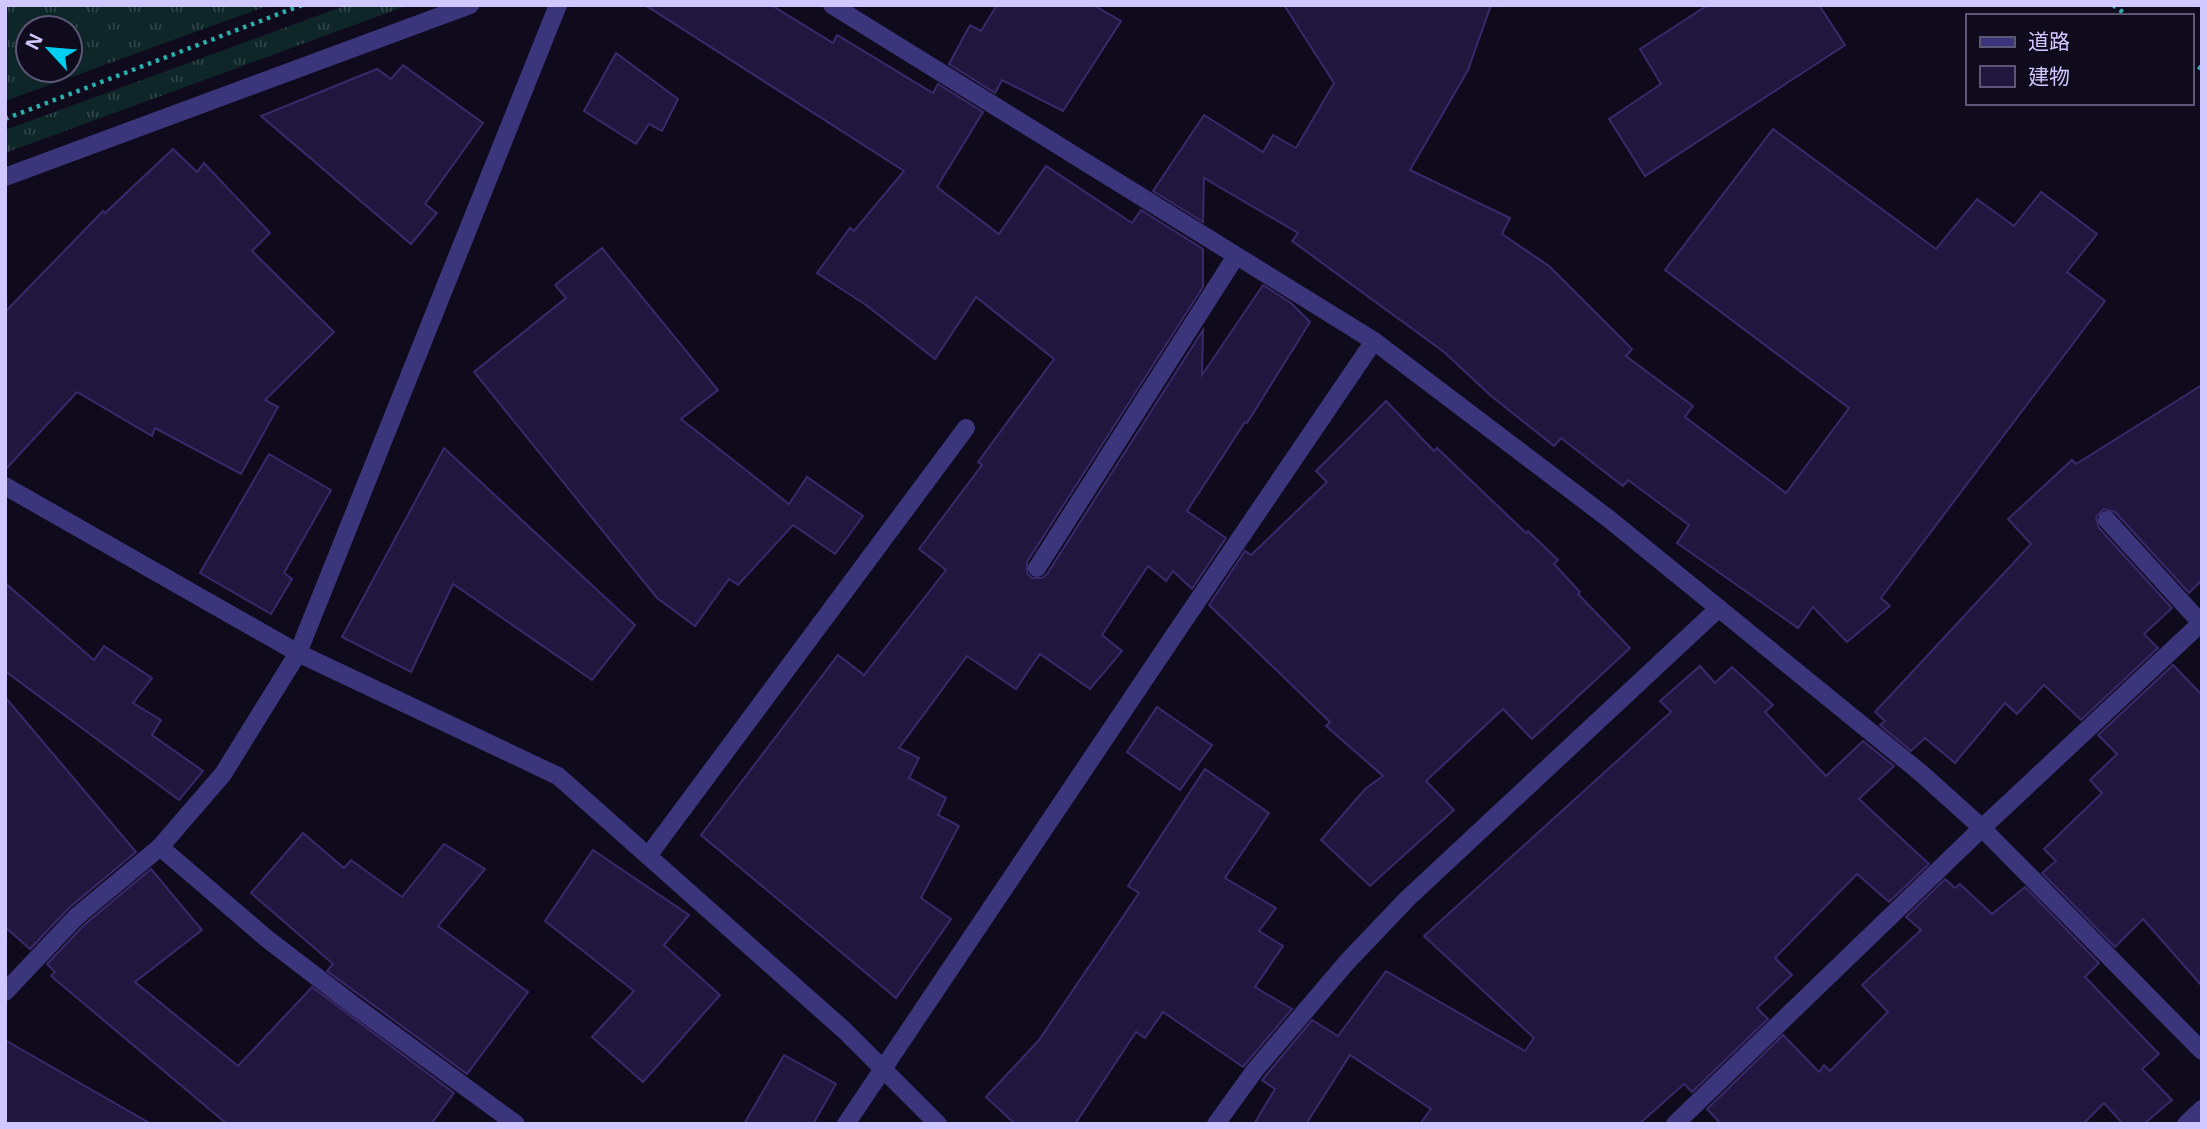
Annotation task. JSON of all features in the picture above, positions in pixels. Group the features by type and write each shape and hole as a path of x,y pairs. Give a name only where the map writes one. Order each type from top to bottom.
{"street":[{"path":"5,177 470,5"},
{"path":"5,992 76,917 160,847 223,774 298,653 558,5"},
{"path":"832,5 1374,341 1609,519 1921,774 1982,828 2202,1051"},
{"path":"1037,568 1236,256"},
{"path":"846,1124 1374,341"},
{"path":"648,856 966,428"},
{"path":"5,486 298,653 558,776 844,1030 938,1124"},
{"path":"1675,1124 1982,828 2201,623 2107,520"},
{"path":"1216,1124 1255,1070 1346,962 1407,899 1719,608"},
{"path":"160,847 266,938 516,1124"},
{"path":"2186,1124 2202,1110"}],"path":[{"path":"5,119 302,5"}],"green space":[{"path":"5,5 270,5 84,72 84,14 14,14 14,84 52,84 5,101"},
{"path":"347,5 409,5 5,153 5,130"}],"building":[{"path":"645,5 771,5 833,43 837,35 933,93 938,84 983,112 937,187 999,234 1046,166 1132,223 1141,210 1203,249 1203,287 1027,562 1027,573 1032,578 1042,578 1047,574 1203,330 1202,375 1263,285 1291,303 1310,322 1247,423 1245,422 1187,511 1226,538 1192,589 1173,571 1166,581 1148,566 1102,635 1122,651 1090,689 1040,654 1016,689 967,656 899,748 919,758 909,778 946,798 938,815 959,826 921,898 951,919 896,998 701,835 838,655 864,675 946,570 919,549 982,465 978,462 1054,359 976,297 935,359 866,305 817,273 850,228 854,231 904,171"},
{"path":"997,5 1093,5 1121,21 1063,111 1002,80 995,93 949,64 970,25 981,31"},
{"path":"1284,5 1491,5 1468,70 1410,170 1510,218 1502,234 1549,266 1632,349 1626,356 1693,406 1685,417 1786,493 1849,408 1665,270 1773,129 1936,249 1977,199 2014,226 2041,192 2097,234 2067,272 2105,301 1881,598 1890,606 1847,642 1813,607 1798,628 1677,543 1689,525 1628,480 1623,486 1561,438 1554,446 1490,395 1444,352 1292,241 1298,233 1204,178 1203,222 1153,191 1204,115 1263,152 1273,135 1296,148 1334,83"},
{"path":"1708,5 1819,5 1845,45 1645,176 1609,119 1661,84 1640,49"},
{"path":"616,53 678,99 662,131 649,124 636,144 584,111"},
{"path":"403,65 483,123 425,204 437,213 411,244 261,116 377,69 391,79"},
{"path":"173,149 197,172 204,163 270,233 252,251 334,332 265,400 278,407 241,474 155,428 152,436 77,392 5,470 5,312 103,211 105,213"},
{"path":"602,248 718,390 681,419 789,504 807,477 863,516 835,554 793,525 738,585 729,579 695,626 657,598 474,372 566,298 555,285"},
{"path":"2202,385 2202,580 2189,593 2115,512 2104,509 2096,517 2099,528 2172,608 2144,634 2158,648 2081,720 2044,685 2017,714 2005,703 1955,763 1925,738 1911,751 1880,725 1885,721 1875,712 2031,544 2008,519 2072,460 2076,464"},
{"path":"1386,401 1434,451 1437,448 1558,560 1554,564 1580,592 1578,594 1630,648 1532,739 1503,709 1426,781 1454,810 1370,886 1321,840 1365,789 1383,776 1326,726 1330,722 1209,605 1245,551 1251,555 1327,482 1316,471"},
{"path":"444,448 635,625 592,680 453,584 411,672 342,637"},
{"path":"269,454 331,490 284,573 292,579 271,614 200,573"},
{"path":"5,583 94,660 104,646 152,678 133,703 161,720 152,735 203,771 179,800 5,671"},
{"path":"2173,665 2202,695 2202,986 2143,919 2115,947 2042,873 2056,861 2044,849 2102,793 2090,780 2117,754 2098,735"},
{"path":"1700,666 1715,683 1732,667 1773,705 1765,712 1826,776 1863,741 1894,766 1859,799 1929,864 1889,902 1857,874 1775,958 1792,975 1757,1008 1768,1019 1692,1092 1684,1084 1639,1124 1420,1124 1431,1109 1350,1055 1306,1124 1254,1124 1275,1089 1262,1080 1312,1020 1338,1036 1386,971 1525,1051 1534,1038 1424,936 1671,712 1660,701"},
{"path":"5,697 136,852 69,908 30,949 5,927"},
{"path":"1157,707 1212,745 1180,790 1127,752"},
{"path":"1205,769 1269,813 1225,878 1276,908 1259,931 1283,946 1255,987 1292,1009 1243,1067 1163,1012 1145,1038 1136,1032 1075,1124 1015,1124 986,1097 1039,1040 1139,893 1128,886"},
{"path":"303,833 344,868 351,860 402,897 444,844 485,869 438,926 528,992 467,1074 327,971 333,964 251,893"},
{"path":"593,850 689,915 664,945 720,995 643,1082 592,1037 634,991 545,921"},
{"path":"151,869 202,930 135,982 238,1066 312,987 454,1093 431,1124 227,1124 51,976 55,972 47,964 84,925"},
{"path":"1945,879 1955,888 1960,884 1992,914 2025,887 2099,963 2085,977 2159,1054 2142,1069 2172,1100 2144,1124 2123,1124 2104,1103 2083,1124 1721,1124 1707,1109 1783,1035 1819,1072 1824,1065 1830,1071 1888,1012 1862,985 1921,930 1906,917"},
{"path":"5,1040 151,1124 5,1124"},
{"path":"784,1055 836,1084 813,1124 744,1124"}]}
